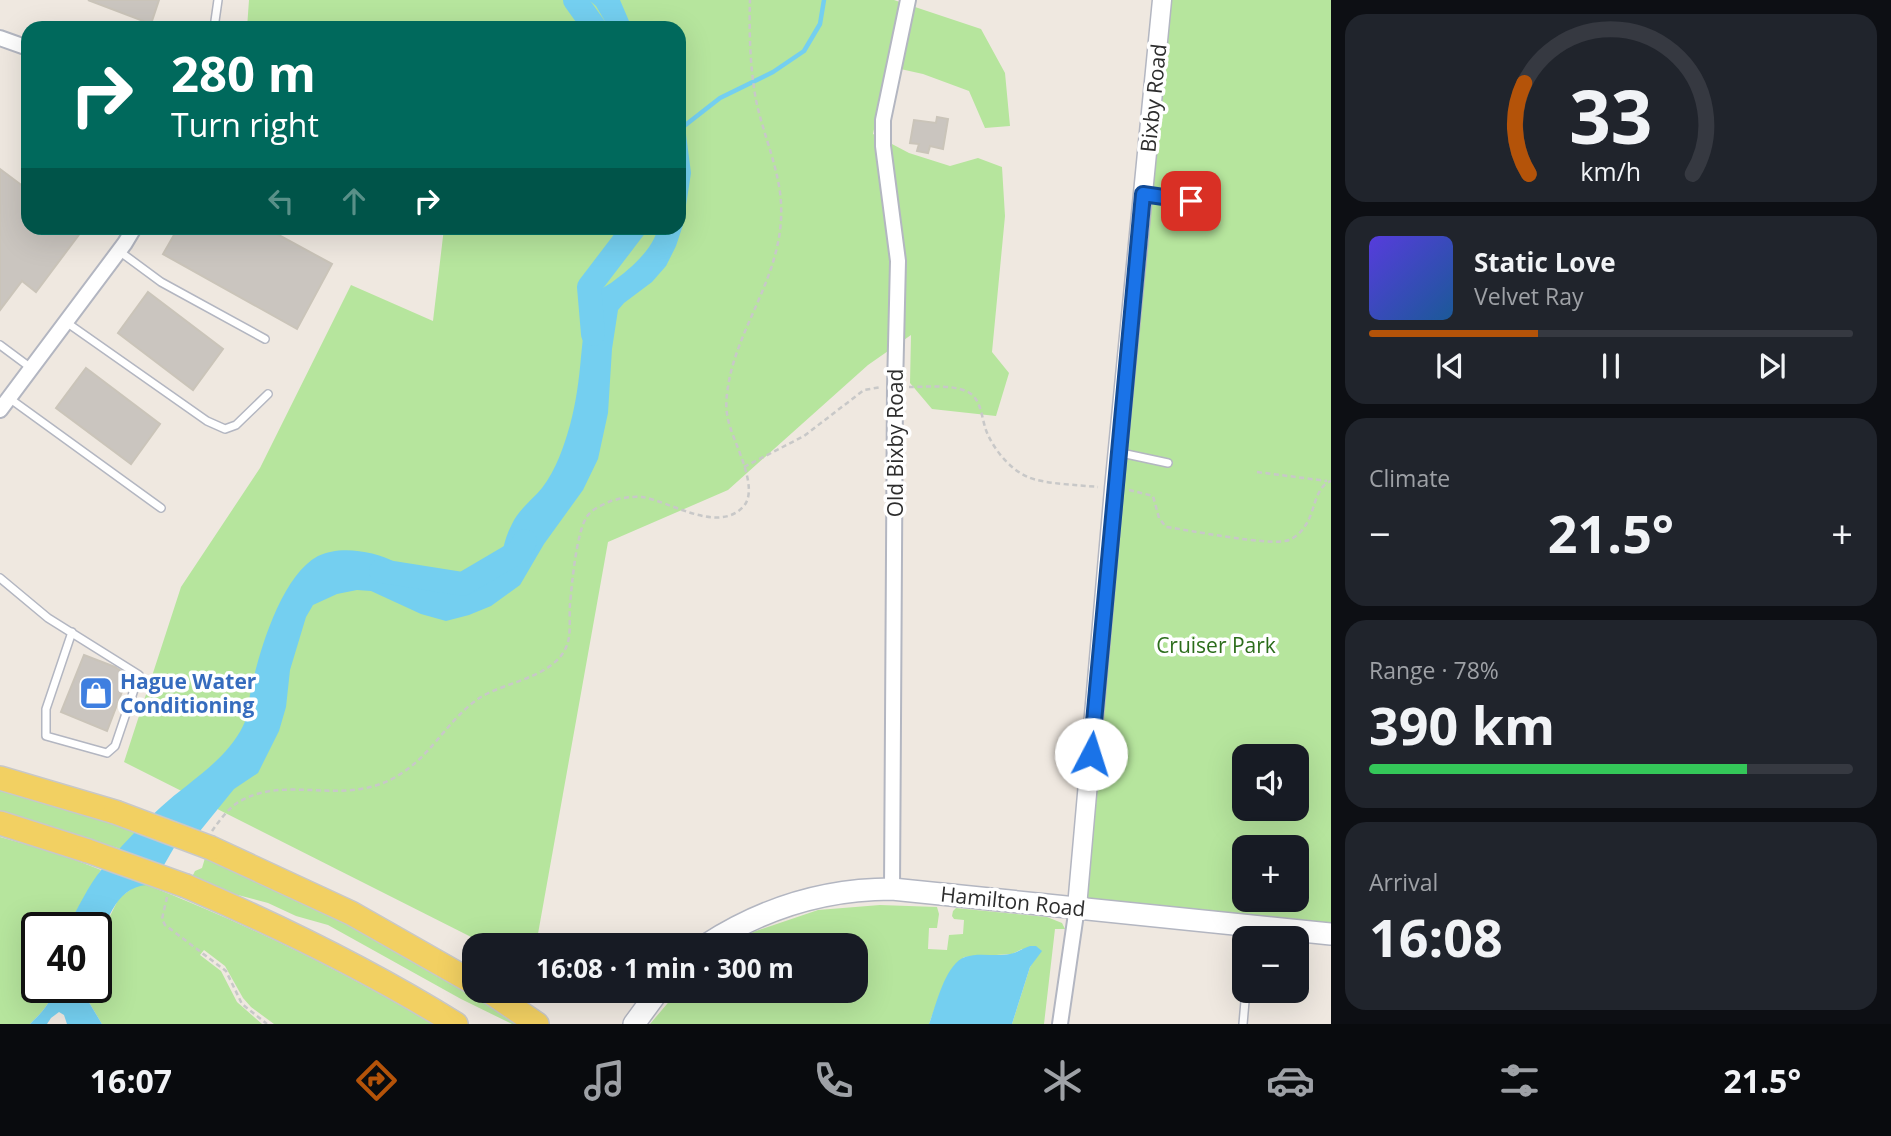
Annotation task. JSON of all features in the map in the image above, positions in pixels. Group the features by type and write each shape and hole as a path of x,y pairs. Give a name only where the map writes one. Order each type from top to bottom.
{"main road":[{"path":"0,778 115,813 211,848 351,913 462,976"},
{"path":"0,824 88,851 186,886 301,937 407,993 456,1024"},
{"name":"Hamilton Road","path":"725,933 741,923 791,902 843,891 892,889 1077,907 1232,928"},
{"name":"Hamilton Road","path":"1309,933 1331,934"},
{"path":"506,1003 537,1024"},
{"path":"634,1024 649,1003"}],"street":[{"name":"Old Bixby Road","path":"892,889 898,261 883,146 883,120 908,0"},
{"name":"Bixby Road","path":"1077,907 1162,0"},
{"path":"0,38 21,46"},
{"path":"3,403 130,235"},
{"path":"1060,1024 1077,907"}],"lane":[{"path":"215,21 218,0"},
{"path":"1143,194 1216,204"},
{"path":"120,251 161,282 265,339"},
{"path":"66,322 207,421 225,429 236,425 268,394"},
{"path":"0,345 31,368"},
{"path":"3,403 161,508"},
{"path":"1126,454 1168,463"},
{"path":"0,578 48,618 72,632 139,675 116,746 107,753 46,736 46,709 72,632"},
{"path":"1243,1024 1245,1003"}],"path":[{"path":"295,789 354,791 385,784 424,757 473,702 555,662 568,643 573,579 581,531 586,518 593,510 619,499 639,497 712,518 725,516 745,506 750,486 728,420 727,389 737,352 773,264 781,223 778,180 755,90 749,26 750,0"},
{"path":"744,467 804,436 864,390 870,387 895,387"},
{"path":"1257,472 1327,481"}],"green space":[{"path":"249,0 894,0 981,29 1005,73 1010,126 985,128 969,91 923,74 887,66 873,134 909,153 950,166 978,158 1002,167 1005,216 992,352 1009,373 996,416 932,409 910,383 911,335 868,365 728,490 608,542 538,933 463,933 124,762 181,587 260,468 351,285 433,321 443,235 686,235 686,21 248,21"},
{"name":"Cruiser Park","path":"1162,0 1331,0 1331,934 1309,932 1309,926 1256,926 1077,907"},
{"path":"0,790 71,808 136,832 121,849 0,814"},
{"path":"0,837 60,854 101,870 76,912 21,912 21,1003 48,1003 30,1024 0,1024"},
{"path":"205,858 305,901 442,975 462,988 462,999 328,925 296,916 268,903 234,894 192,877 195,871 202,868"},
{"path":"137,885 147,885 257,932 363,985 433,1024 274,1024 251,1007 225,966 204,950 200,955 221,971 237,1002 262,1024 102,1024 89,1003 112,1003 112,912 119,898"},
{"path":"880,905 937,907 937,928 929,928 928,949 947,950 949,935 963,934 964,920 954,919 952,916 956,908 1047,917 1062,923 1065,929 1055,929 1044,1024 1012,1024 1034,960 1022,949 1012,954 964,957 943,986 929,1024 650,1024 668,1003 868,1003 868,933 752,933 818,910"},
{"path":"469,1003 487,1003 520,1024 512,1024"}],"water":[{"path":"589,0 620,0 629,21 605,21"},
{"path":"686,134 691,173 686,206"},
{"path":"655,235 680,235 666,266 652,282 618,310 612,349 608,413 598,459 583,490 544,544 520,585 491,606 446,621 421,614 371,591 357,590 337,594 313,605 306,617 290,670 286,707 279,731 258,773 234,789 200,831 175,846 164,865 147,885 126,893 111,912 75,912 97,876 130,837 217,760 236,739 246,717 266,636 283,597 305,566 318,556 346,550 387,558 437,587 474,585 494,574 515,519 547,481 562,449 574,408 584,328 594,297 639,259"},
{"path":"1036,946 1042,951 1030,967 1012,1024 929,1024 947,977 958,961 970,956 1010,954"},
{"path":"48,1003 89,1003 102,1024 67,1024 64,1015 59,1012 47,1024 30,1024"}],"building":[{"path":"88,0 159,0 152,21 143,21"},
{"path":"937,117 948,119 943,149 930,146 928,153 917,151 919,144 910,143 914,120 936,123"},
{"path":"0,169 21,185 21,235 79,235 36,292 22,281 0,310"},
{"path":"174,235 279,235 332,264 297,329 163,254"},
{"path":"148,292 223,349 193,390 118,333"},
{"path":"86,368 160,424 131,464 56,408"},
{"name":"Hague Water Conditioning","path":"84,655 115,667 128,676 107,731 61,712"}],"waterway":[{"path":"575,0 590,21"},
{"path":"686,125 720,98 773,72 804,51 820,24 824,0"},
{"path":"593,334 589,287 629,235"},
{"path":"381,571 463,584 519,551 525,541"}],"place":[{"name":"Hague Water Conditioning","path":"96,693"}],"route":[{"path":"1091,754 1143,194 1191,201"}]}
